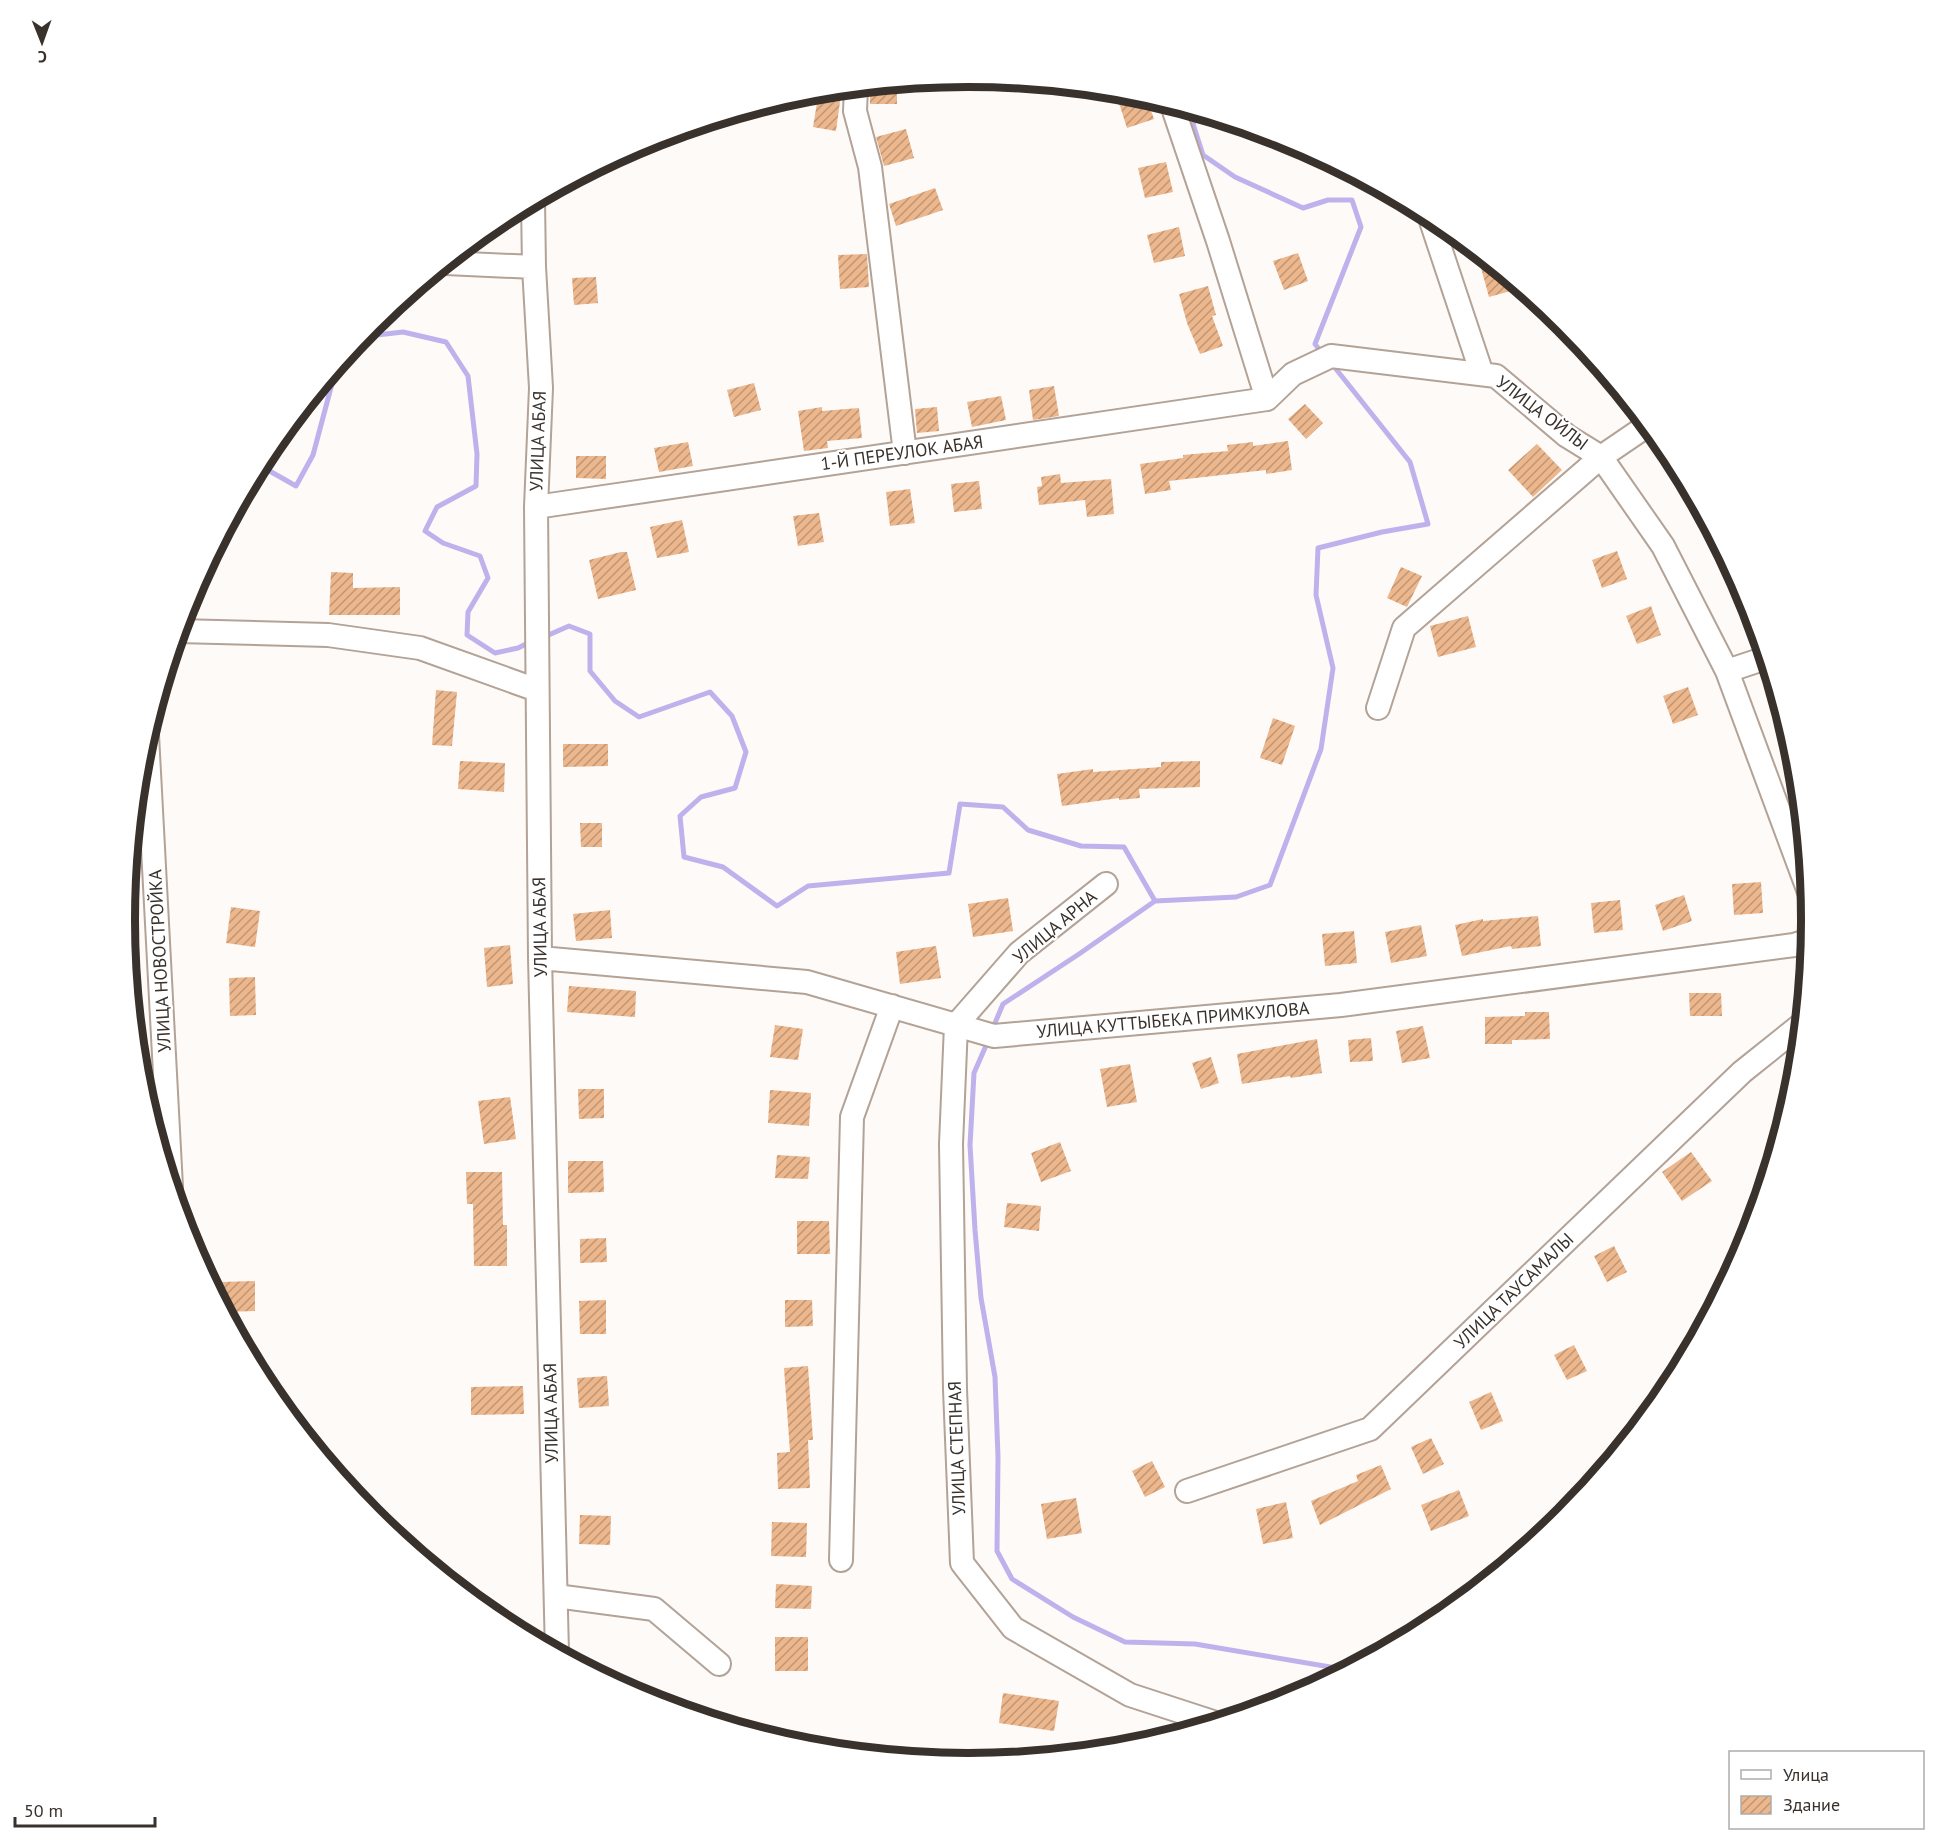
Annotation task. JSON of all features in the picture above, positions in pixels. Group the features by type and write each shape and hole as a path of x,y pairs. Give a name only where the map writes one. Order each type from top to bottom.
{"street":[{"path":"856,95 855,111 870,167 905,453"},
{"path":"1175,113 1218,241 1267,399"},
{"name":"УЛИЦА АБАЯ","path":"533,210 541,388 536,507 540,958 557,1645"},
{"path":"1434,229 1482,374"},
{"path":"456,263 534,267"},
{"name":"УЛИЦА ОЙЛЫ","path":"1267,399 1293,374 1331,356 1496,376 1567,436 1601,457 1663,546 1727,671 1797,838"},
{"name":"1-Й ПЕРЕУЛОК АБАЯ","path":"536,507 1267,399"},
{"path":"1378,708 1404,628 1601,457 1641,430"},
{"path":"187,631 328,635 420,648 537,690"},
{"path":"1727,671 1759,660"},
{"name":"УЛИЦА НОВОСТРОЙКА","path":"149,771 169,1157"},
{"name":"УЛИЦА АРНА","path":"956,1025 1019,953 1106,884"},
{"name":"УЛИЦА КУТТЫБЕКА ПРИМКУЛОВА","path":"540,958 807,982 994,1036 1341,1005 1801,943"},
{"path":"841,1560 852,1117 891,1006"},
{"name":"УЛИЦА СТЕПНАЯ","path":"956,1025 951,1144 955,1389 962,1563 1013,1628 1130,1695 1205,1719"},
{"name":"УЛИЦА ТАУСАМАЛЫ","path":"1187,1491 1370,1429 1742,1072 1794,1031"},
{"path":"556,1596 654,1609 719,1664"}],"building":[{"path":"897,90 897,104 870,104 870,93"},
{"path":"841,97 836,131 813,127 817,101"},
{"path":"1118,101 1150,107 1154,119 1127,128"},
{"path":"906,129 914,158 884,166 876,137"},
{"path":"1166,162 1173,192 1145,198 1138,168"},
{"path":"935,188 943,210 896,226 889,204"},
{"path":"1179,227 1185,256 1154,263 1147,235"},
{"path":"1298,253 1308,281 1284,290 1273,261"},
{"path":"867,254 869,287 840,289 838,255"},
{"path":"1485,267 1513,290 1489,297 1481,268"},
{"path":"596,277 598,303 574,305 572,278"},
{"path":"1208,286 1216,315 1212,316 1223,346 1200,354 1187,323 1179,294"},
{"path":"754,383 761,410 734,417 727,390"},
{"path":"1054,386 1059,416 1033,420 1029,390"},
{"path":"1001,396 1006,420 972,427 967,402"},
{"path":"1305,404 1323,423 1306,439 1288,419"},
{"path":"822,407 822,411 859,408 862,438 827,441 828,448 804,451 798,411"},
{"path":"937,407 939,431 917,433 915,409"},
{"path":"1288,441 1292,470 1266,474 1266,470 1169,481 1171,490 1145,494 1140,464 1183,458 1183,455 1228,451 1227,445 1253,442 1253,446"},
{"path":"688,442 693,466 659,472 654,448"},
{"path":"1537,444 1562,470 1533,497 1508,470"},
{"path":"576,456 606,456 606,479 576,478"},
{"path":"1060,474 1061,483 1111,479 1114,514 1087,517 1085,500 1039,505 1037,487 1042,486 1041,477"},
{"path":"979,481 982,509 954,512 951,484"},
{"path":"910,489 915,523 890,526 886,492"},
{"path":"819,513 824,542 798,546 793,516"},
{"path":"682,520 689,552 657,558 650,527"},
{"path":"1617,551 1627,579 1602,588 1592,560"},
{"path":"627,552 636,590 598,599 589,560"},
{"path":"1401,567 1422,576 1407,607 1387,598"},
{"path":"331,572 353,573 353,588 400,587 400,615 329,615"},
{"path":"1651,606 1661,635 1637,644 1626,616"},
{"path":"1468,616 1476,647 1438,657 1430,626"},
{"path":"1688,687 1698,715 1673,724 1663,696"},
{"path":"436,690 457,692 452,746 432,745"},
{"path":"1273,718 1295,726 1282,765 1260,758"},
{"path":"563,744 608,744 608,766 563,767"},
{"path":"460,761 505,763 504,792 458,789"},
{"path":"1200,761 1200,787 1139,789 1140,798 1119,800 1119,798 1062,806 1057,774 1093,769 1093,772 1161,767 1161,762"},
{"path":"580,823 602,823 602,847 581,847"},
{"path":"1761,882 1763,913 1734,915 1732,884"},
{"path":"1684,895 1692,921 1663,931 1655,905"},
{"path":"1008,898 1013,931 973,937 968,904"},
{"path":"1620,900 1623,930 1594,933 1591,903"},
{"path":"231,907 260,911 255,947 226,943"},
{"path":"610,910 612,938 576,941 573,914"},
{"path":"1538,916 1541,946 1512,949 1511,946 1462,956 1455,925 1483,919 1483,921"},
{"path":"1421,925 1427,956 1391,963 1385,932"},
{"path":"1354,931 1357,963 1325,966 1322,934"},
{"path":"510,945 513,984 487,987 484,948"},
{"path":"936,946 941,978 900,984 896,952"},
{"path":"255,977 256,1015 230,1016 229,978"},
{"path":"569,986 636,991 635,1017 567,1012"},
{"path":"1689,993 1721,993 1722,1016 1690,1016"},
{"path":"1525,1012 1549,1012 1550,1039 1512,1040 1512,1044 1485,1044 1485,1017 1525,1016"},
{"path":"775,1025 803,1029 798,1060 770,1057"},
{"path":"1423,1026 1430,1058 1402,1063 1396,1031"},
{"path":"1371,1038 1373,1061 1350,1062 1348,1040"},
{"path":"1317,1039 1322,1073 1242,1084 1237,1054"},
{"path":"1211,1057 1219,1083 1201,1089 1192,1063"},
{"path":"1130,1064 1137,1102 1107,1107 1100,1069"},
{"path":"578,1089 604,1089 604,1118 579,1119"},
{"path":"770,1090 811,1093 809,1126 768,1123"},
{"path":"510,1097 516,1139 484,1144 478,1101"},
{"path":"1060,1142 1071,1171 1041,1182 1031,1153"},
{"path":"1691,1152 1712,1181 1682,1201 1662,1172"},
{"path":"777,1155 810,1157 808,1179 775,1178"},
{"path":"568,1161 603,1161 604,1192 568,1193"},
{"path":"466,1172 502,1172 503,1225 507,1225 507,1266 474,1266 473,1204 467,1204"},
{"path":"1007,1203 1041,1206 1039,1231 1004,1227"},
{"path":"797,1221 829,1221 830,1254 797,1254"},
{"path":"606,1238 607,1262 580,1263 580,1239"},
{"path":"1614,1246 1627,1272 1607,1282 1594,1256"},
{"path":"255,1281 255,1311 232,1312 220,1290 220,1282"},
{"path":"606,1300 606,1334 580,1334 579,1301"},
{"path":"785,1300 812,1300 813,1326 785,1327"},
{"path":"1574,1345 1587,1371 1567,1380 1554,1355"},
{"path":"808,1366 813,1440 808,1440 810,1488 778,1489 777,1453 790,1452 784,1368"},
{"path":"607,1376 609,1406 579,1408 577,1378"},
{"path":"523,1386 524,1414 471,1415 471,1387"},
{"path":"1491,1392 1503,1421 1481,1430 1469,1402"},
{"path":"1431,1438 1444,1464 1423,1474 1411,1447"},
{"path":"1152,1461 1165,1487 1145,1497 1132,1471"},
{"path":"1381,1465 1391,1489 1320,1525 1311,1501 1358,1481 1356,1475"},
{"path":"1459,1490 1469,1516 1431,1531 1421,1505"},
{"path":"1076,1498 1082,1533 1047,1539 1041,1504"},
{"path":"1286,1502 1293,1538 1263,1544 1256,1509"},
{"path":"580,1515 611,1516 610,1545 579,1544"},
{"path":"772,1522 807,1523 806,1557 771,1556"},
{"path":"776,1584 812,1586 811,1609 775,1608"},
{"path":"775,1637 808,1637 808,1671 775,1671"},
{"path":"1003,1693 1059,1701 1054,1731 999,1723"}],"waterway":[{"path":"1196,119 1193,124 1203,155 1235,177 1303,208 1328,200 1352,200 1361,227 1315,344 1322,353"},
{"path":"375,335 403,332 446,342 468,376 477,454 476,486 437,507 425,531 443,543 480,556 488,578 468,612 467,635 495,653 518,648 532,641"},
{"path":"992,1030 1003,1004 1155,901 1236,897 1270,885 1321,749 1333,668 1316,595 1318,548 1382,532 1428,524 1410,462 1332,364"},
{"path":"267,470 296,486 313,455 333,381"},
{"path":"544,637 569,626 590,634 590,671 615,701 639,717 710,692 732,716 746,752 735,788 701,797 680,816 684,857 723,867 777,906 808,886 949,873 960,804 1003,807 1028,830 1081,846 1124,847 1155,901"},
{"path":"988,1041 974,1073 970,1145 981,1298 995,1377 998,1457 997,1551 1012,1579 1073,1617 1125,1642 1195,1644 1337,1668"}]}
